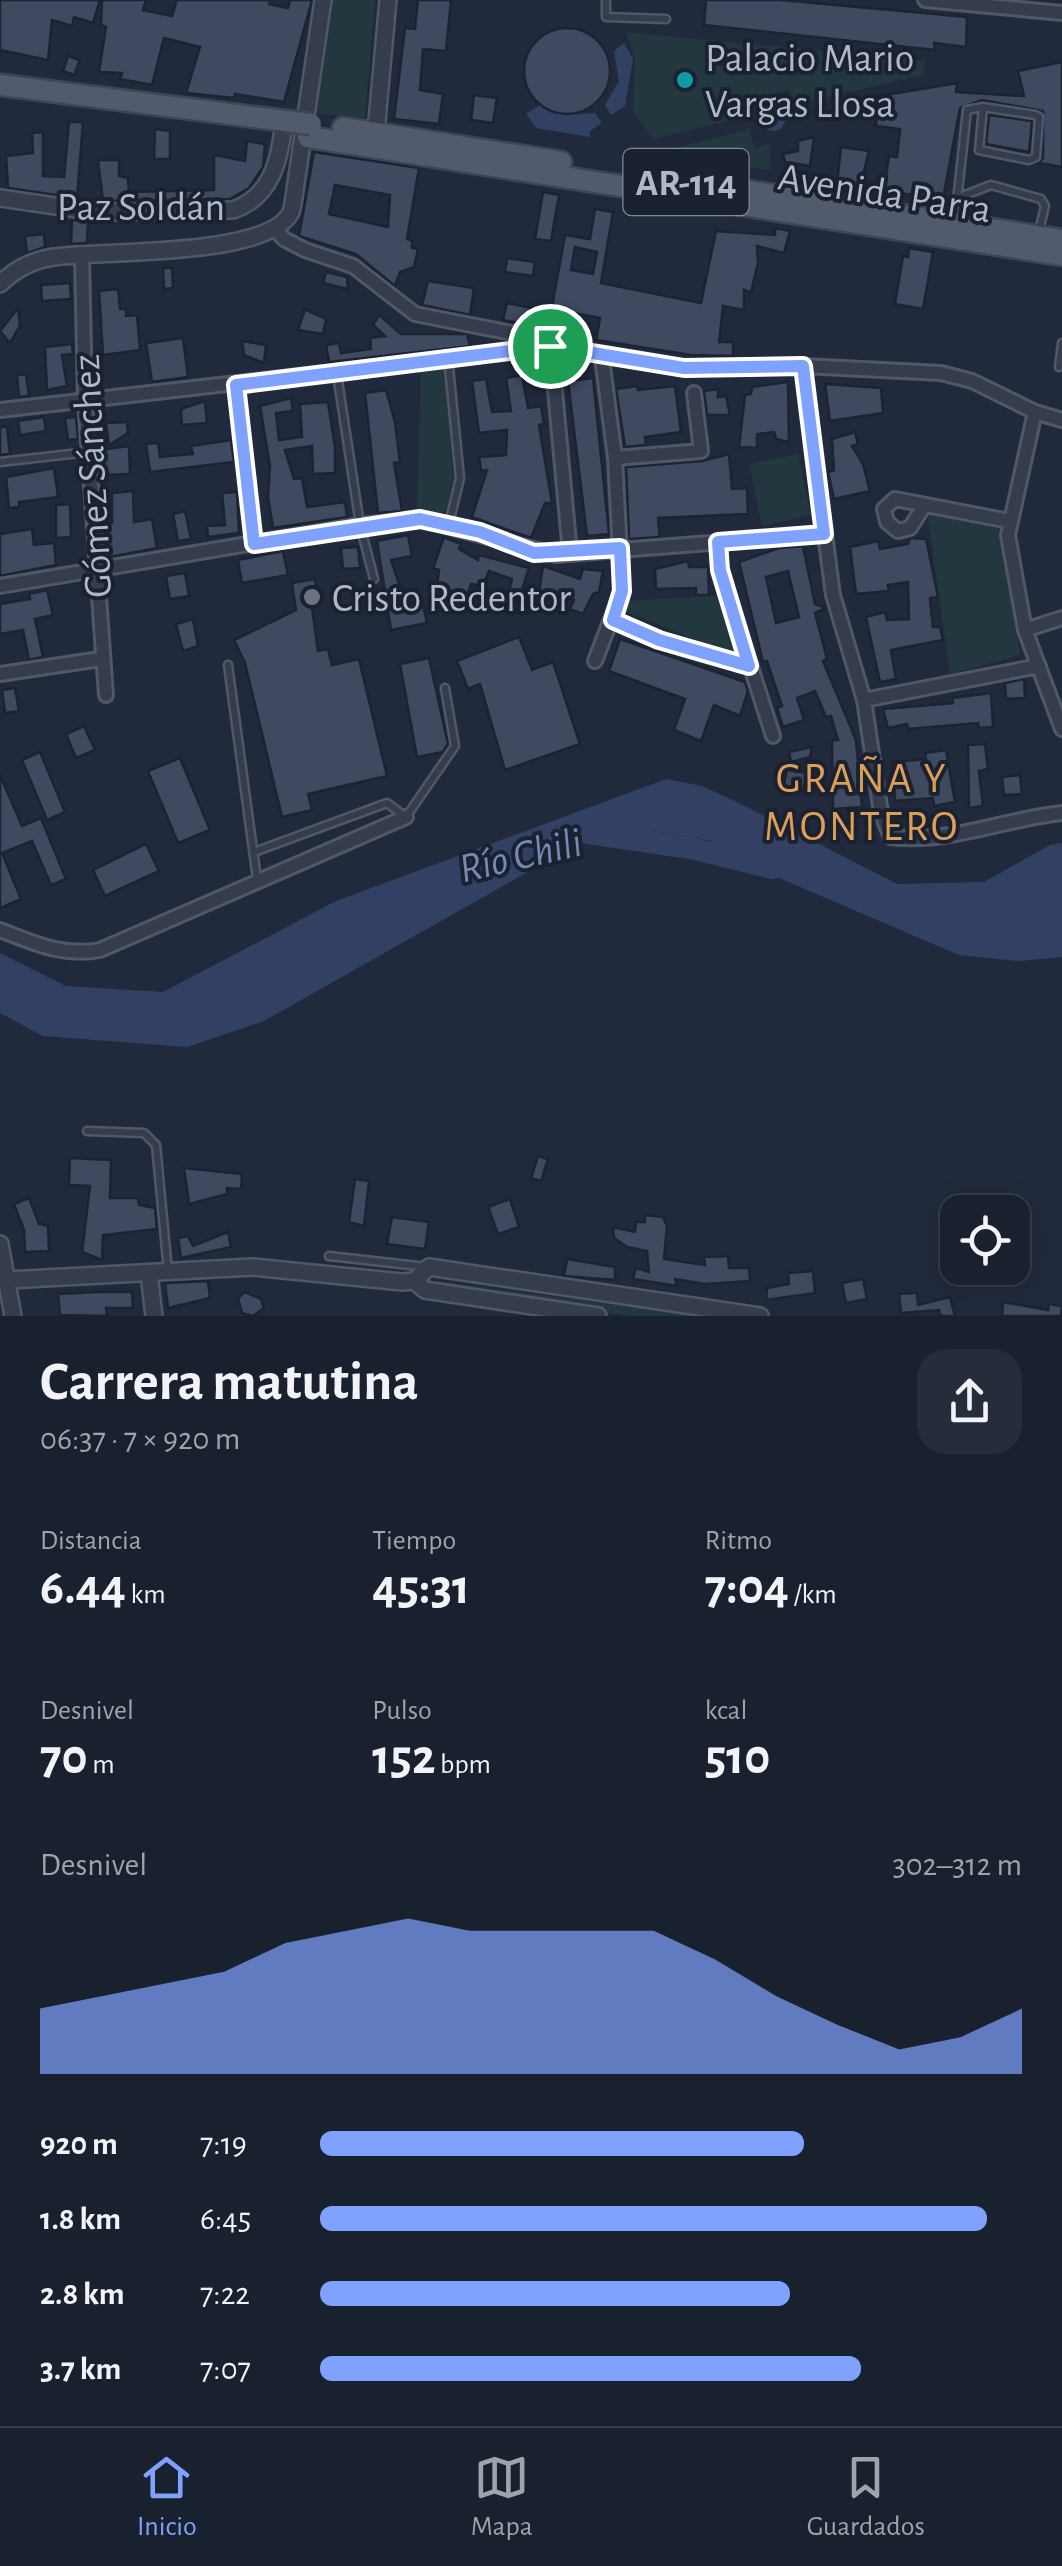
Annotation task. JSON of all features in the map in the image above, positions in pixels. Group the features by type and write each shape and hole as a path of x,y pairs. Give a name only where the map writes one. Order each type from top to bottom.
{"main road":[{"name":"AR-114","path":"0,85 284,127"},
{"name":"AR-114","path":"0,99 284,127"},
{"name":"Avenida Parra","path":"284,127 1062,240"},
{"name":"Avenida Parra","path":"375,140 1062,255"}],"street":[{"path":"0,284 28,264 202,246 274,228 290,212 296,190 323,0"},
{"path":"375,140 388,0"},
{"path":"925,0 1062,13"},
{"name":"Paz Soldán","path":"0,198 96,212 233,210 252,204 264,191 284,127"},
{"path":"274,228 284,240 353,266 415,314 532,337 550,346 602,358 700,368 803,366 941,373 972,381 1062,420"},
{"name":"Gómez Sánchez","path":"82,256 100,658 106,695"},
{"path":"0,410 550,346"},
{"path":"550,346 570,553"},
{"path":"595,661 622,591 615,458 602,358"},
{"path":"803,366 834,595 864,700 881,813 891,837 953,837 1024,817 1062,813"},
{"path":"615,458 701,451 694,393"},
{"path":"1036,412 1009,521 1010,552 1025,630 1062,729"},
{"path":"924,506 1009,521"},
{"path":"0,586 360,525 420,519 449,524 534,553 824,534"},
{"path":"718,542 720,570 773,736"},
{"path":"1025,630 1062,618"},
{"path":"613,620 659,640 749,666"},
{"path":"0,674 100,658"},
{"path":"864,700 1039,666"},
{"path":"0,930 52,950 78,954 100,950 406,817"},
{"path":"0,1244 13,1316"},
{"path":"414,1280 429,1267 760,1316"},
{"path":"4,1280 287,1268 414,1280 425,1290 598,1316"},
{"path":"149,1274 154,1316"}],"lane":[{"path":"606,0 606,18 666,20"},
{"path":"954,222 960,197 967,110 983,107 1039,117 1036,157 1030,160 978,150 983,107"},
{"path":"960,197 991,186 1041,199 1045,206 1037,236"},
{"path":"1058,367 1062,343"},
{"path":"448,356 460,478 449,524"},
{"path":"336,371 360,525 374,579"},
{"path":"236,385 254,544"},
{"path":"0,462 89,451"},
{"path":"228,665 256,879"},
{"path":"254,852 388,803 406,817 455,746 445,688"},
{"path":"88,1131 144,1133 156,1145 168,1273"},
{"path":"329,1256 429,1267"}],"green space":[{"path":"331,0 375,0 365,118 309,113 317,51"},
{"path":"626,32 925,61 924,75 795,104 788,90 744,101 745,116 653,139 633,112 635,59"},
{"path":"749,129 755,148 771,144 770,170 666,157 660,152"},
{"path":"445,364 453,479 446,510 441,513 417,509 421,368"},
{"path":"798,454 811,515 762,526 749,464"},
{"path":"927,512 999,529 1020,655 950,674"},
{"path":"720,595 738,657 625,611 628,601"},
{"path":"437,1281 700,1316 632,1316 436,1286"}],"water":[{"path":"624,43 633,59 625,106 611,115 605,105 619,81 614,51"},
{"path":"540,105 568,115 595,113 602,123 590,131 590,137 536,128 526,114"},
{"path":"773,107 782,110 782,128 773,131 764,128 761,119 764,110"},
{"path":"666,779 702,786 897,884 984,882 1050,845 1062,843 1062,957 1018,961 959,955 765,872 709,840 655,831 579,843 264,1021 187,1047 43,1036 0,1013 0,953 66,986 163,992 336,901"}],"building":[{"path":"0,0 100,0 93,23 74,17 72,26 52,20 48,60 0,50"},
{"path":"102,0 146,0 143,10 172,16 177,0 270,0 269,4 288,8 290,0 312,0 284,102 235,94 234,98 186,93 200,47 164,38 152,85 120,79 122,73 99,72 106,27 101,25"},
{"path":"418,0 451,0 446,51 423,49 420,90 443,94 439,124 394,119 405,28 415,29"},
{"path":"706,0 781,0 967,17 966,47 934,43 935,50 704,25"},
{"path":"567,28 584,31 603,47 610,71 607,88 591,107 567,114 550,111 531,95 524,71 527,54 543,35"},
{"path":"68,56 80,60 74,75 63,71"},
{"path":"1062,62 1062,167 1039,163 1043,158 1043,111 982,100 960,108 943,199 884,191 889,156 897,157 900,129 876,126 879,96 957,83 956,92 1024,96 1018,71"},
{"path":"474,95 497,98 493,123 471,120"},
{"path":"989,115 1032,121 1029,152 986,144"},
{"path":"69,122 83,122 77,198 8,188 6,156 33,153 32,133 43,132 43,176 64,177"},
{"path":"155,129 170,131 170,159 154,159"},
{"path":"814,137 810,166 785,162 783,154 798,151 798,141"},
{"path":"247,141 265,144 263,167 249,188 230,199 103,201 98,160 119,160 119,176 128,178 129,192 214,190 214,155 245,161"},
{"path":"841,147 869,151 860,186 837,183"},
{"path":"314,152 419,168 407,239 412,241 412,248 418,249 414,267 400,272 395,286 356,254 299,236","holes":["335,185 390,195 388,227 329,214"]},
{"path":"543,192 559,195 551,241 535,239"},
{"path":"595,209 613,212 601,283 701,303 716,231 775,235 775,228 790,231 784,253 757,246 758,263 751,292 744,290 744,310 723,306 719,342 733,342 733,356 691,355 596,340 600,318 573,313 569,333 503,320 507,303 551,312 565,235 590,239","holes":["575,247 597,252 593,274 571,270"]},
{"path":"72,220 88,222 87,243 71,244"},
{"path":"44,234 45,247 27,253 25,236"},
{"path":"909,248 933,252 923,309 895,304 903,256 908,257"},
{"path":"507,258 535,262 533,276 505,272"},
{"path":"163,268 172,268 173,288 164,289"},
{"path":"326,272 347,277 348,289 323,283"},
{"path":"428,281 474,288 470,315 422,305"},
{"path":"70,283 71,299 42,301 41,285"},
{"path":"118,289 120,309 126,309 126,316 137,315 140,350 103,355 99,291"},
{"path":"18,308 20,326 10,343 0,331"},
{"path":"305,309 326,319 323,334 298,330"},
{"path":"379,315 401,334 467,334 470,346 329,362 326,345 339,343 341,353 371,349 370,338 385,336 373,325"},
{"path":"183,338 188,377 152,382 146,343"},
{"path":"242,341 266,345 264,363 244,355"},
{"path":"72,344 73,354 62,355 67,386 47,390 45,347"},
{"path":"26,374 29,396 19,397 17,375"},
{"path":"522,375 528,408 541,406 544,424 539,425 552,503 545,503 531,538 472,517 487,470 481,471 479,457 506,455 507,430 479,433 472,381 486,379 492,412 511,411 506,378"},
{"path":"593,378 609,534 587,536 568,381"},
{"path":"788,382 789,442 776,439 774,432 757,434 757,448 739,447 745,395 751,394 752,387"},
{"path":"825,384 881,388 883,413 830,421"},
{"path":"637,386 638,390 675,386 681,432 645,437 646,445 625,447 616,389"},
{"path":"718,389 718,397 726,396 730,415 707,415 704,391"},
{"path":"386,390 395,422 400,462 394,463 402,511 378,513 365,393"},
{"path":"291,398 293,411 276,413 279,440 302,437 300,404 328,402 335,447 335,473 313,474 312,446 285,450 294,479 302,478 307,507 345,502 347,517 273,528 268,497 270,466 260,406"},
{"path":"205,401 207,423 182,425 181,409"},
{"path":"44,417 46,431 20,435 18,421"},
{"path":"76,417 78,439 68,440 65,418"},
{"path":"127,422 128,433 109,445 106,423"},
{"path":"0,427 7,427 10,454 0,455"},
{"path":"855,432 858,444 852,446 863,464 870,491 834,499 828,472 834,470 832,439"},
{"path":"231,440 234,462 150,472 146,444 158,443 160,457 193,454 191,446"},
{"path":"129,446 130,474 101,475 100,450"},
{"path":"729,454 732,489 747,488 748,514 658,518 660,537 629,539 626,467 702,461"},
{"path":"54,468 58,497 19,502 19,507 9,508 6,477"},
{"path":"133,491 134,522 152,519 157,548 110,557 106,524 112,523 112,493"},
{"path":"237,492 239,533 208,537 207,526 225,525 222,493"},
{"path":"70,504 71,537 56,538 56,505"},
{"path":"185,511 191,539 178,541 173,514"},
{"path":"32,529 34,545 54,543 56,565 0,576 0,534"},
{"path":"408,535 412,556 391,560 406,604 422,601 427,623 391,630 377,541"},
{"path":"444,537 461,544 459,549 478,560 479,555 529,568 520,596 509,592 512,579 489,571 483,586 471,584 467,596 446,589 436,591 439,570 433,568"},
{"path":"910,538 926,539 938,597 930,598 933,627 940,627 943,640 891,650 896,679 880,682 866,617 885,612 887,620 909,619 908,582 888,585 889,591 856,594 850,547 878,541 880,549 908,544"},
{"path":"803,546 815,604 826,608 815,613 827,659 823,661 856,740 862,807 833,809 832,740 838,740 831,716 826,717 815,691 797,698 804,720 783,727 777,708 782,706 767,661 763,662 739,562 779,548","holes":["788,571 799,617 776,623 766,577"]},
{"path":"358,547 360,568 343,569 341,548"},
{"path":"283,551 288,575 242,583 238,560"},
{"path":"688,561 689,567 708,567 709,595 696,595 696,588 656,589 655,569"},
{"path":"543,566 580,579 583,569 603,571 599,592 593,594 583,614 570,609 574,600 548,591 546,611 536,610"},
{"path":"185,573 189,596 170,599 166,576"},
{"path":"315,579 317,592 310,593 318,651 328,649 332,665 359,659 387,776 308,794 312,810 282,817 245,663 234,640 296,610 292,583"},
{"path":"47,590 53,615 35,619 43,657 29,660 23,630 0,634 0,604 30,599 29,594"},
{"path":"193,619 198,646 183,651 176,624"},
{"path":"519,637 532,670 553,662 580,744 505,770 480,684 468,689 457,661"},
{"path":"620,639 745,682 748,691 740,716 714,705 701,741 674,730 685,699 609,671"},
{"path":"429,658 448,744 443,752 417,757 400,664"},
{"path":"1024,679 1025,698 1006,699 1005,683"},
{"path":"15,688 19,711 5,713 2,690"},
{"path":"991,693 993,727 979,728 978,723 888,728 883,709 953,703 952,698"},
{"path":"84,726 95,750 76,758 66,734"},
{"path":"985,744 988,769 979,771 983,806 969,808 968,745"},
{"path":"812,747 810,757 791,762 789,752"},
{"path":"946,750 955,802 934,806 933,798 895,801 892,762 926,759 925,753"},
{"path":"40,752 65,812 47,820 22,760"},
{"path":"180,758 210,830 178,843 148,771"},
{"path":"787,770 807,773 803,792 783,788"},
{"path":"0,775 22,826 41,818 66,879 51,885 32,841 2,853 21,899 0,908"},
{"path":"1020,775 1022,794 1004,795 1002,777"},
{"path":"146,844 159,871 105,896 93,870"},
{"path":"538,1156 548,1159 541,1181 531,1178"},
{"path":"70,1158 111,1160 110,1198 138,1198 139,1205 155,1208 157,1229 103,1235 102,1260 82,1252 90,1186 69,1185"},
{"path":"184,1168 242,1174 241,1189 227,1188 227,1194 189,1204"},
{"path":"355,1179 369,1181 364,1226 349,1222"},
{"path":"29,1198 39,1224 48,1226 49,1251 25,1252 24,1230 14,1204"},
{"path":"510,1199 519,1227 498,1234 488,1207"},
{"path":"645,1215 663,1217 667,1226 664,1259 705,1265 704,1257 728,1256 729,1268 749,1268 750,1281 705,1284 675,1279 677,1286 633,1279 636,1268 649,1272 647,1251 627,1247 614,1238 613,1227 635,1232 636,1222 645,1222"},
{"path":"392,1217 429,1222 425,1249 387,1244"},
{"path":"228,1232 231,1247 181,1258 178,1238 188,1236 193,1246"},
{"path":"567,1259 615,1267 615,1280 564,1276"},
{"path":"813,1271 815,1293 766,1300 767,1288 789,1284 788,1273"},
{"path":"863,1279 867,1299 846,1303 842,1283"},
{"path":"208,1281 210,1298 168,1308 165,1283"},
{"path":"132,1292 133,1308 106,1308 107,1316 60,1315 58,1294"},
{"path":"245,1292 261,1299 264,1308 253,1316 242,1313 238,1298"},
{"path":"917,1293 918,1305 950,1297 955,1316 940,1316 939,1310 901,1313 899,1294"},
{"path":"1003,1302 1048,1310 1049,1304 1062,1306 1061,1316 1002,1316"}],"waterway":[{"name":"Río Chili","path":"588,833 691,848 772,868"}],"place":[{"name":"Palacio Mario Vargas Llosa","path":"685,80"},
{"name":"Cristo Redentor","path":"312,597"}],"district":[{"name":"GRAÑA Y MONTERO","path":"862,801"}],"route":[{"path":"550,346 602,358 684,368 803,366 824,534 718,542 720,570 749,666 659,640 613,620 622,591 620,548 556,555 534,553 480,532 420,519 360,525 254,544 236,385 550,346"}]}
